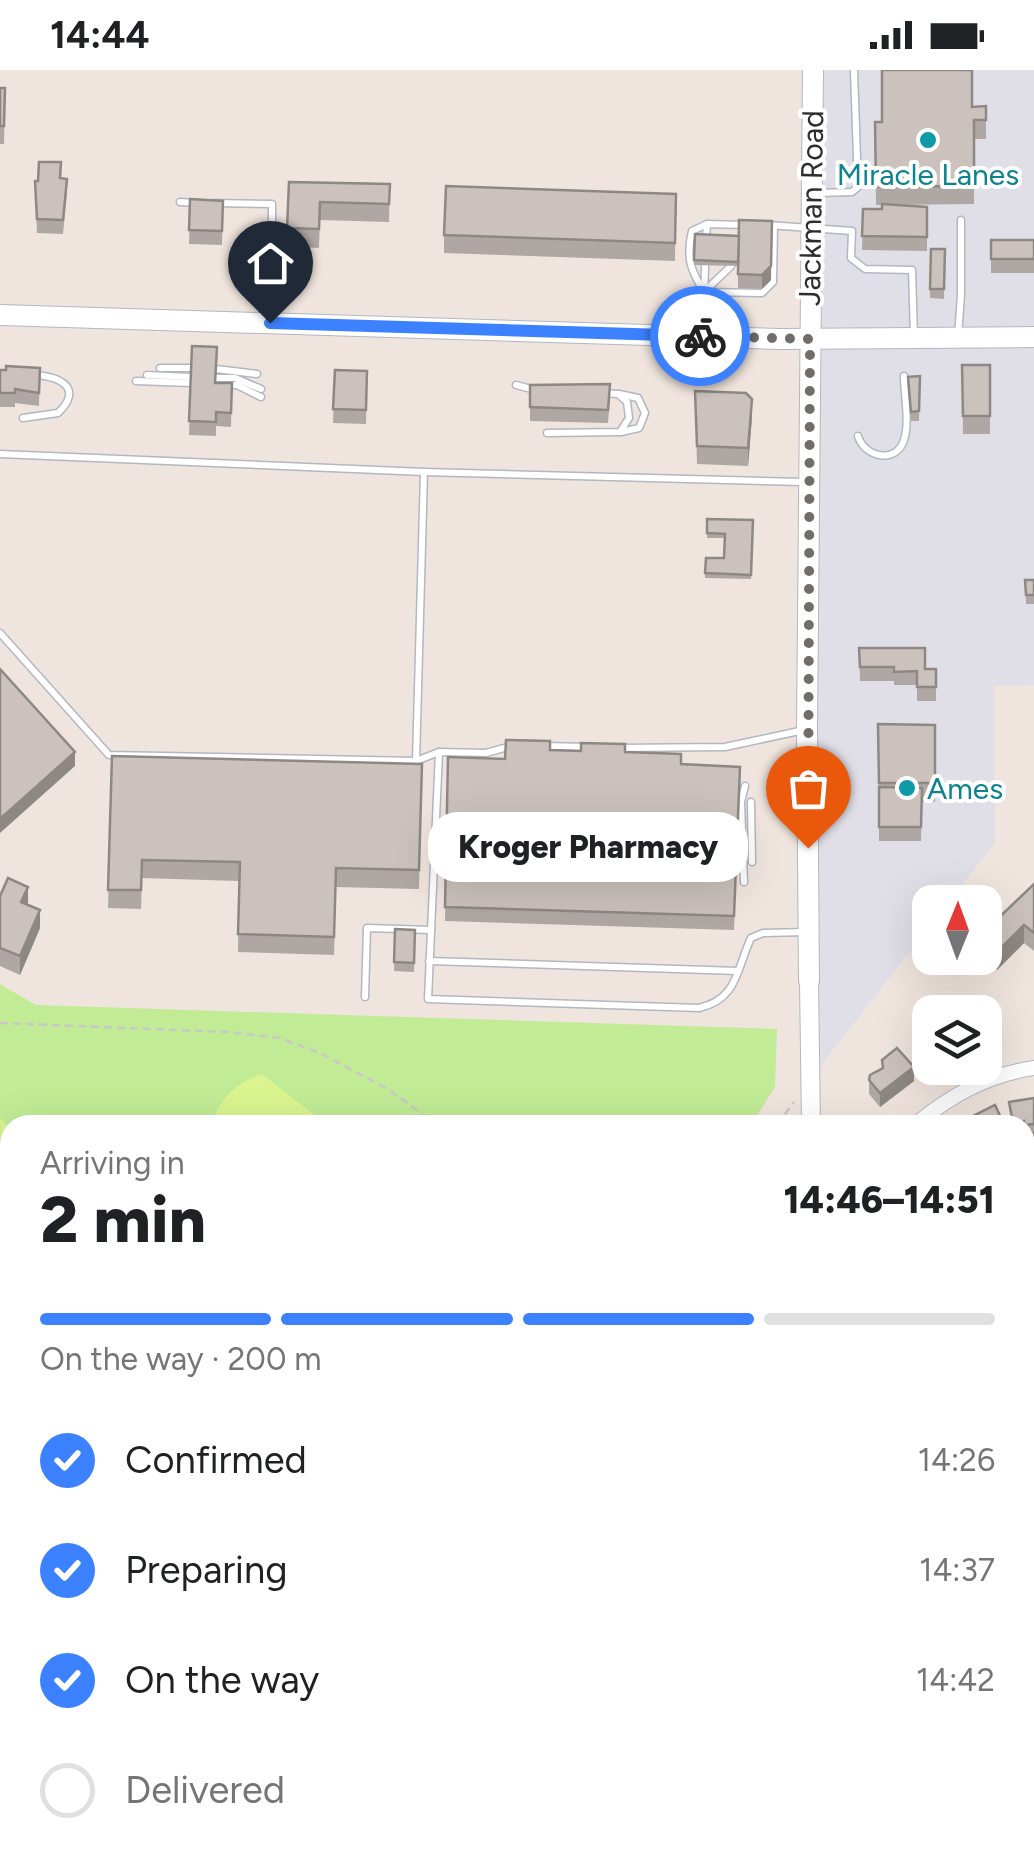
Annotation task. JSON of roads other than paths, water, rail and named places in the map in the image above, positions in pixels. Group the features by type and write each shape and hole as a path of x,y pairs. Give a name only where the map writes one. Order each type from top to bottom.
{"main road":[{"name":"Jackman Road","path":"810,981 813,70"},
{"path":"0,315 810,339 1034,336"}],"street":[{"name":"Jackman Road","path":"810,981 812,1115"},
{"path":"927,1115 972,1086 1034,1068"}],"lane":[{"path":"811,193 856,191 854,70"},
{"path":"180,202 272,204 272,230"},
{"path":"958,337 961,220"},
{"path":"704,292 689,267 692,230 707,224 852,231 851,258 865,269 912,270 914,336"},
{"path":"706,239 707,224"},
{"path":"732,225 732,240"},
{"path":"704,292 762,294 773,282 774,226"},
{"path":"703,336 706,265"},
{"path":"704,292 732,266"},
{"path":"160,368 192,376"},
{"path":"257,374 216,377 235,378 261,393"},
{"path":"22,418 58,413 67,399 66,384 59,378 27,375"},
{"path":"147,375 192,376"},
{"path":"136,381 192,376"},
{"path":"858,436 864,450 872,454 890,454 901,446 906,431 904,376"},
{"path":"516,385 541,392"},
{"path":"548,433 639,428 645,413 638,398 594,393"},
{"path":"618,394 627,402 630,413 620,432"},
{"path":"0,454 810,483"},
{"path":"416,761 424,472"},
{"path":"0,633 109,755 416,761 439,752 486,753 521,746"},
{"path":"606,748 726,747 808,729"},
{"path":"536,746 592,747"},
{"path":"439,752 428,999 679,1007 716,1004 727,994 751,938 764,933 808,932"},
{"path":"744,882 741,830 746,786"},
{"path":"751,802 752,862"},
{"path":"365,997 367,928 431,930"},
{"path":"429,961 738,971"}],"place":[{"name":"Miracle Lanes","path":"928,140"},
{"name":"Ames","path":"907,788"},
{"name":"Kroger Pharmacy","path":"808,848"}]}
